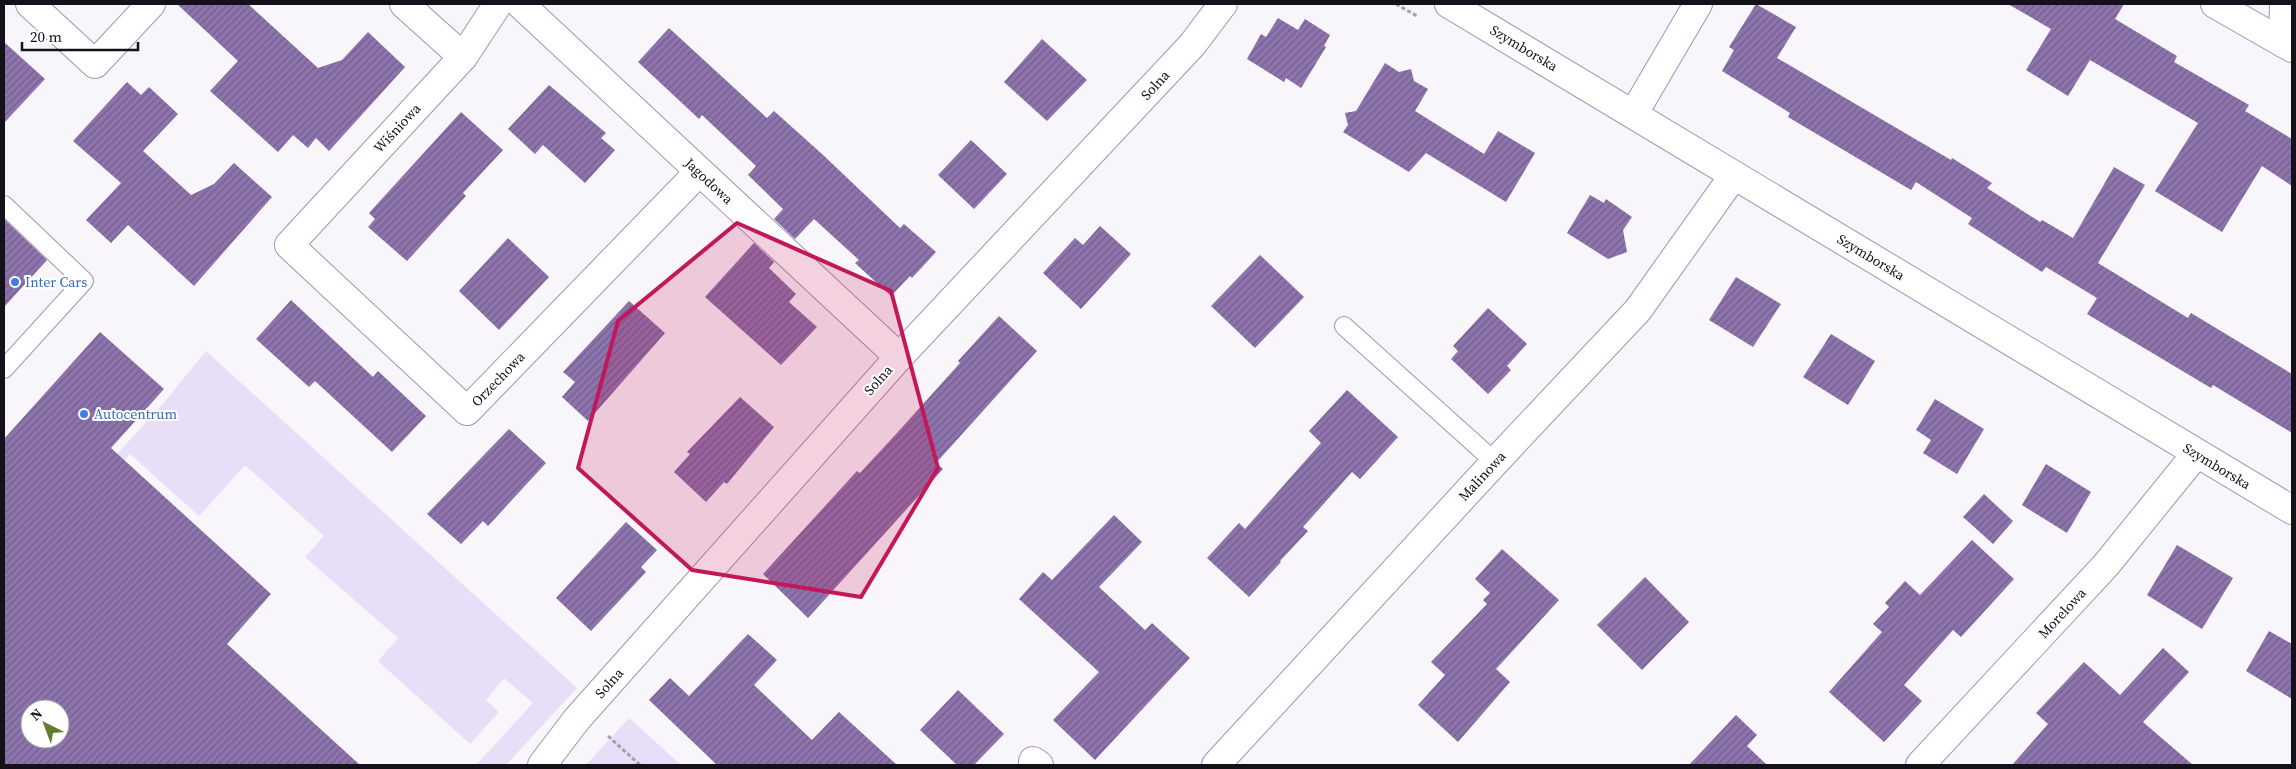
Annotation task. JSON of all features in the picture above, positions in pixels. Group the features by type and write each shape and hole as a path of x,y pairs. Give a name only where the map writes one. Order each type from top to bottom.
{"street":[{"path":"30,4 95,64 151,4"},
{"path":"404,4 463,57"},
{"name":"Wiśniowa","path":"289,245 463,57 498,4"},
{"name":"Jagodowa","path":"520,4 899,356"},
{"name":"Solna","path":"542,765 577,719 899,356 1192,45 1224,4"},
{"name":"Szymborska","path":"1449,4 2292,510"},
{"path":"1634,114 1698,4"},
{"path":"2215,4 2288,46"},
{"path":"2284,4 2288,46"},
{"name":"Orzechowa","path":"289,245 468,411 699,172"},
{"name":"Malinowa","path":"1216,765 1494,462 1638,310 1734,174"},
{"name":"Morelowa","path":"1920,765 2106,565 2196,454"}],"lane":[{"path":"4,205 84,280 4,370"},
{"path":"1344,326 1494,462"}],"path":[{"path":"577,719 608,736 640,765"}],"highlighted area":[{"path":"737,223 891,291 938,468 861,597 692,570 578,468 618,321"}],"shaded area":[{"path":"206,351 577,688 506,765 476,765 533,703 504,678 486,700 499,712 470,744 378,661 398,638 305,557 324,536 245,465 199,516 130,454 4,592 4,577 162,405"},
{"path":"629,718 681,765 586,765"}],"building":[{"path":"177,4 248,4 318,68 342,60 368,32 405,67 329,151 316,138 308,148 293,135 278,152 210,91 238,61"},
{"path":"1756,4 1796,27 1777,58 1951,160 1952,158 1992,183 1987,188 2040,222 2042,220 2073,238 2114,167 2145,185 2098,263 2188,318 2191,313 2292,374 2292,433 2213,385 2211,388 2087,314 2097,298 2046,267 2042,272 1968,224 1972,218 1916,182 1911,190 1788,117 1790,113 1722,71 1734,50 1729,47"},
{"path":"2008,4 2124,4 2115,19 2177,56 2174,62 2249,105 2245,111 2292,139 2292,186 2262,166 2222,232 2155,191 2198,123 2090,60 2068,96 2026,70 2051,29"},
{"path":"1278,18 1298,30 1305,19 1330,35 1324,46 1326,47 1301,88 1286,78 1284,82 1247,59 1261,34 1266,37"},
{"path":"669,28 767,118 774,111 900,228 904,224 936,252 912,278 910,276 891,296 855,263 859,260 814,219 795,239 774,219 783,209 748,175 756,166 702,115 699,119 638,62"},
{"path":"1042,39 1087,80 1047,121 1004,82"},
{"path":"4,42 45,79 4,123"},
{"path":"1385,63 1399,72 1411,69 1414,81 1428,89 1415,111 1484,154 1498,131 1535,153 1506,202 1426,153 1409,172 1343,132 1348,125 1345,113 1356,111"},
{"path":"127,82 141,95 149,87 178,114 143,151 191,195 214,184 234,163 272,197 194,286 128,225 111,243 86,220 121,183 73,141"},
{"path":"549,85 606,133 601,138 615,150 585,183 543,145 535,154 508,129"},
{"path":"461,112 503,150 463,193 466,196 407,261 368,227 375,219 369,213"},
{"path":"971,140 1007,174 974,209 938,175"},
{"path":"1590,195 1604,203 1606,199 1632,217 1623,230 1627,252 1608,259 1567,233"},
{"name":"Inter Cars","path":"4,219 47,260 4,307"},
{"path":"1100,226 1131,254 1081,309 1043,273 1075,238 1083,245"},
{"path":"508,238 549,277 499,330 459,291"},
{"path":"754,243 774,262 769,268 796,294 789,302 817,327 781,365 705,297"},
{"path":"1260,255 1304,297 1255,348 1211,306"},
{"path":"1736,277 1781,304 1753,347 1709,320"},
{"path":"291,300 373,377 378,371 426,416 392,452 315,381 309,387 256,339"},
{"path":"629,301 665,333 588,421 562,397 575,382 563,372"},
{"path":"1488,308 1527,344 1507,366 1511,370 1488,394 1451,359 1458,351 1453,346"},
{"path":"999,316 1037,351 936,463 943,469 808,618 763,574 857,471 860,473 897,433"},
{"path":"100,332 164,389 111,448 271,594 227,644 360,765 4,765 4,439"},
{"path":"1831,334 1875,361 1848,405 1803,377"},
{"path":"1347,390 1398,437 1360,479 1352,472 1303,527 1308,531 1249,597 1207,558 1239,523 1245,529 1321,443 1309,431"},
{"path":"740,397 774,427 727,484 724,482 706,502 674,472 690,454 687,452"},
{"path":"1935,399 1984,429 1957,474 1923,453 1931,440 1916,430"},
{"path":"509,429 546,463 488,526 483,521 461,544 427,514"},
{"path":"2046,464 2091,492 2067,533 2022,505"},
{"path":"1984,494 2013,521 1993,544 1963,517"},
{"path":"1114,515 1142,542 1099,587 1145,630 1152,623 1190,658 1095,760 1053,720 1099,672 1019,599 1043,572 1052,580"},
{"path":"626,522 657,550 641,567 646,572 591,631 556,598"},
{"path":"1972,540 2014,579 1961,637 1953,630 1904,685 1922,701 1884,742 1829,692 1882,632 1873,624 1889,607 1885,603 1905,581 1920,595"},
{"path":"2177,545 2233,578 2202,629 2147,595"},
{"path":"1502,549 1559,600 1496,669 1510,682 1458,742 1418,705 1445,675 1431,662 1487,604 1483,600 1490,593 1475,579"},
{"path":"1645,577 1689,622 1642,670 1597,625"},
{"path":"2269,631 2292,644 2292,699 2246,671"},
{"path":"748,634 777,660 754,685 812,740 839,712 897,765 717,765 649,700 670,678 689,696"},
{"path":"2163,648 2189,672 2143,722 2193,765 2012,765 2048,724 2036,713 2084,662 2120,695"},
{"path":"958,690 1004,734 974,765 957,765 920,730"},
{"path":"1736,715 1757,735 1747,746 1767,765 1689,765"}],"place":[{"name":"Inter Cars","path":"15,282"},
{"name":"Autocentrum","path":"84,414"}]}
